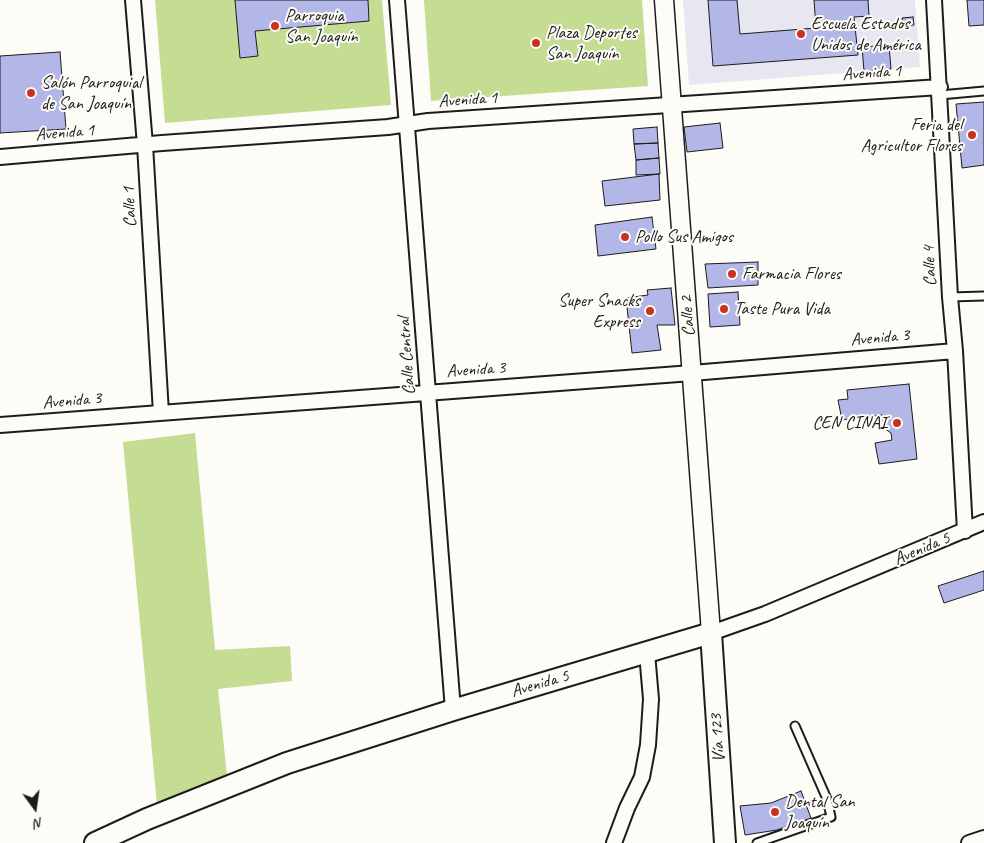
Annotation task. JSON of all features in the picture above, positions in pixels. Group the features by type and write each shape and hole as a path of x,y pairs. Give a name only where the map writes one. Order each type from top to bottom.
{"main road":[{"name":"Avenida 5","path":"96,843 147,819 287,763 453,710 711,633"},
{"name":"Vía 123","path":"711,633 725,843"}],"street":[{"name":"Calle 1","path":"133,0 145,146 161,413"},
{"name":"Calle Central","path":"397,0 453,710"},
{"name":"Calle 2","path":"664,0 711,633"},
{"name":"Calle 4","path":"934,0 965,531"},
{"name":"Avenida 1","path":"0,157 428,121 940,91"},
{"name":"Avenida 3","path":"0,426 955,351"},
{"name":"Avenida 5","path":"711,633 765,614 984,522"},
{"path":"614,843 627,808 642,777 648,746 651,699 647,653"},
{"path":"969,843 984,838"}],"lane":[{"path":"940,91 984,91"},
{"path":"950,297 984,296"},
{"path":"758,843 831,817 827,799 795,726"}],"shaded area":[{"name":"Escuela Estados Unidos de América","path":"683,0 915,0 920,67 689,85"}],"green space":[{"path":"155,0 235,0 257,56 255,31 369,21 368,0 382,0 391,105 165,123"},
{"name":"Plaza Deportes San Joaquín","path":"424,0 642,0 648,86 431,101"},
{"path":"195,433 215,650 290,646 292,681 218,689 227,776 157,805 123,442"}],"building":[{"name":"Parroquia San Joaquín","path":"235,0 368,0 369,21 255,31 258,56 240,58"},
{"path":"708,0 737,0 740,34 816,28 814,0 868,0 869,16 854,17 858,55 713,66"},
{"path":"967,0 984,0 984,25 969,26"},
{"path":"913,17 914,25 903,26 902,18"},
{"path":"889,45 891,69 864,71 862,47"},
{"name":"Salón Parroquial de San Joaquín","path":"60,52 66,129 0,133 0,56"},
{"name":"Feria del Agricultor Flores","path":"984,102 984,165 962,168 956,104"},
{"path":"720,123 723,148 687,152 684,127"},
{"path":"657,127 658,143 634,144 633,129"},
{"path":"658,143 659,158 636,160 634,144"},
{"path":"659,158 660,174 636,175 636,160"},
{"path":"659,174 660,200 605,206 602,181"},
{"name":"Pollo Sus Amigos","path":"652,217 656,249 598,256 595,225"},
{"name":"Farmacia Flores","path":"758,262 758,285 708,288 705,264"},
{"name":"Super Snacks Express","path":"671,288 675,325 657,325 661,350 632,353 626,298 648,295 647,290"},
{"name":"Taste Pura Vida","path":"738,292 740,325 710,327 708,294"},
{"name":"CEN CINAI","path":"909,384 917,459 879,464 875,443 892,440 891,433 881,426 882,415 842,420 838,400 848,399 847,390"},
{"path":"984,571 984,590 944,603 938,586"},
{"name":"Dental San Joaquín","path":"801,791 811,818 777,830 745,835 740,806 771,803"}],"place":[{"name":"Parroquia San Joaquín","path":"275,26"},
{"name":"Escuela Estados Unidos de América","path":"801,34"},
{"name":"Plaza Deportes San Joaquín","path":"536,43"},
{"name":"Salón Parroquial de San Joaquín","path":"31,93"},
{"name":"Feria del Agricultor Flores","path":"972,135"},
{"name":"Pollo Sus Amigos","path":"625,237"},
{"name":"Farmacia Flores","path":"732,274"},
{"name":"Taste Pura Vida","path":"724,309"},
{"name":"Super Snacks Express","path":"650,311"},
{"name":"CEN CINAI","path":"897,423"},
{"name":"Dental San Joaquín","path":"775,812"}]}
